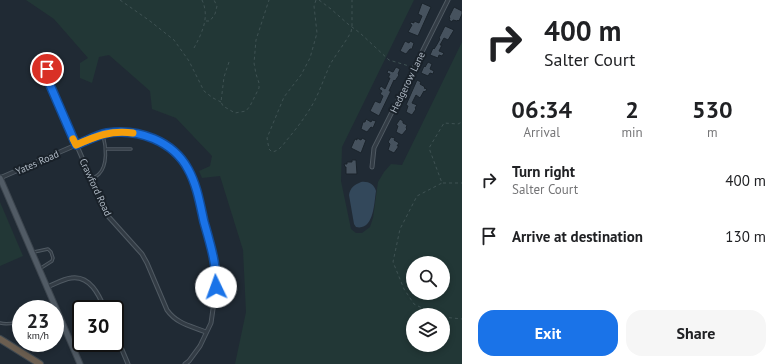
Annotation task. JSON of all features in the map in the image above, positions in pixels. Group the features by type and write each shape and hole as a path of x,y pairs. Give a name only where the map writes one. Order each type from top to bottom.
{"highway":[{"path":"0,339 40,364"}],"main road":[{"path":"0,178 52,300"},
{"path":"64,329 80,364"}],"street":[{"name":"Hedgerow Lane","path":"372,167 374,148 448,0"},
{"name":"Crawford Road","path":"46,60 47,78 107,215 145,258 167,310 171,315 176,320 206,332"},
{"name":"Yates Road","path":"0,178 106,133 126,132 155,139 169,148 180,158 188,169 197,189 212,253 216,279 216,295 211,323 200,346 185,364"},
{"path":"47,287 64,280 78,278 88,282 102,300"},
{"path":"123,352 128,364"}],"lane":[{"path":"91,179 100,173 104,166 106,149 103,134"},
{"path":"106,149 131,149"},
{"path":"32,252 48,249 51,252 53,258 52,261 39,269"},
{"path":"0,323 12,323"}],"path":[{"path":"120,0 174,40 189,61 204,91 221,102 223,106 235,113 246,111 259,88 254,63 256,40 269,0"},
{"path":"194,48 205,22 204,5 202,0"},
{"path":"205,22 210,21 215,14 217,6 214,0"},
{"path":"316,0 314,6 317,33 310,58 301,75 284,97 276,115 267,138 271,151 276,152 280,148 306,116 316,99 329,67 351,32 352,0"},
{"path":"319,0 374,45 389,60 409,66"},
{"path":"221,102 224,77 229,62"},
{"path":"442,183 429,148 444,122 458,124 462,122"},
{"path":"421,308 414,304 404,289 393,262 400,230 417,196 442,183 462,183"},
{"path":"450,318 462,319"}],"green space":[{"path":"26,0 414,0 342,147 341,181 351,229 356,233 362,233 370,227 373,218 378,182 391,164 402,165 462,42 462,364 235,364 246,312 243,250 220,176 202,178 199,171 210,166 212,156 176,118 152,109 150,91 109,55 99,57 92,83 80,78 80,63 88,58 54,19"},
{"path":"0,202 23,256 0,266"}],"water":[{"path":"366,182 374,186 376,191 374,209 370,221 366,225 356,227 354,224 349,195 350,190 356,184"}],"building":[{"path":"422,3 431,7 418,36 408,32 412,25 410,24 411,22 414,23 414,21 419,23 422,16 418,14"},
{"path":"454,7 462,11 462,14 459,21 453,20 452,22 449,20 449,17"},
{"path":"445,26 454,30 448,40 444,38 440,45 442,45 439,51 444,53 442,56 439,55 438,58 430,55 440,39 439,38"},
{"path":"405,41 414,43 412,49 410,49 406,54 400,51"},
{"path":"428,62 432,64 430,69 434,71 433,74 430,73 428,76 421,73 424,66 425,67"},
{"path":"396,67 400,69 399,75 395,81 394,80 389,91 391,91 379,116 370,111 375,101 380,103 383,96 380,94 382,91 379,89 381,86 385,89 390,78 388,78 390,74 387,73 388,70 393,72"},
{"path":"417,80 421,82 420,84 425,87 424,88 427,89 420,98 416,95 412,103 417,105 412,115 406,112 408,106 406,105"},
{"path":"366,119 371,122 372,120 376,121 373,128 371,127 367,132 361,129 363,122 365,122"},
{"path":"400,119 407,125 407,129 402,135 396,132 398,126 396,125"},
{"path":"391,137 395,138 394,140 399,143 397,146 399,146 394,153 388,150 390,144 388,142"},
{"path":"357,138 366,140 361,153 351,148 355,139 357,140"},
{"path":"352,160 356,160 357,174 346,174 346,167 344,164 347,164 347,162 352,162"}],"slow traffic":[{"path":"73,139 76,145 106,133 133,133"}],"route":[{"path":"47,69 47,78 76,145 106,133 126,132 155,139 169,148 180,158 188,169 197,189 212,253 216,287"}]}
